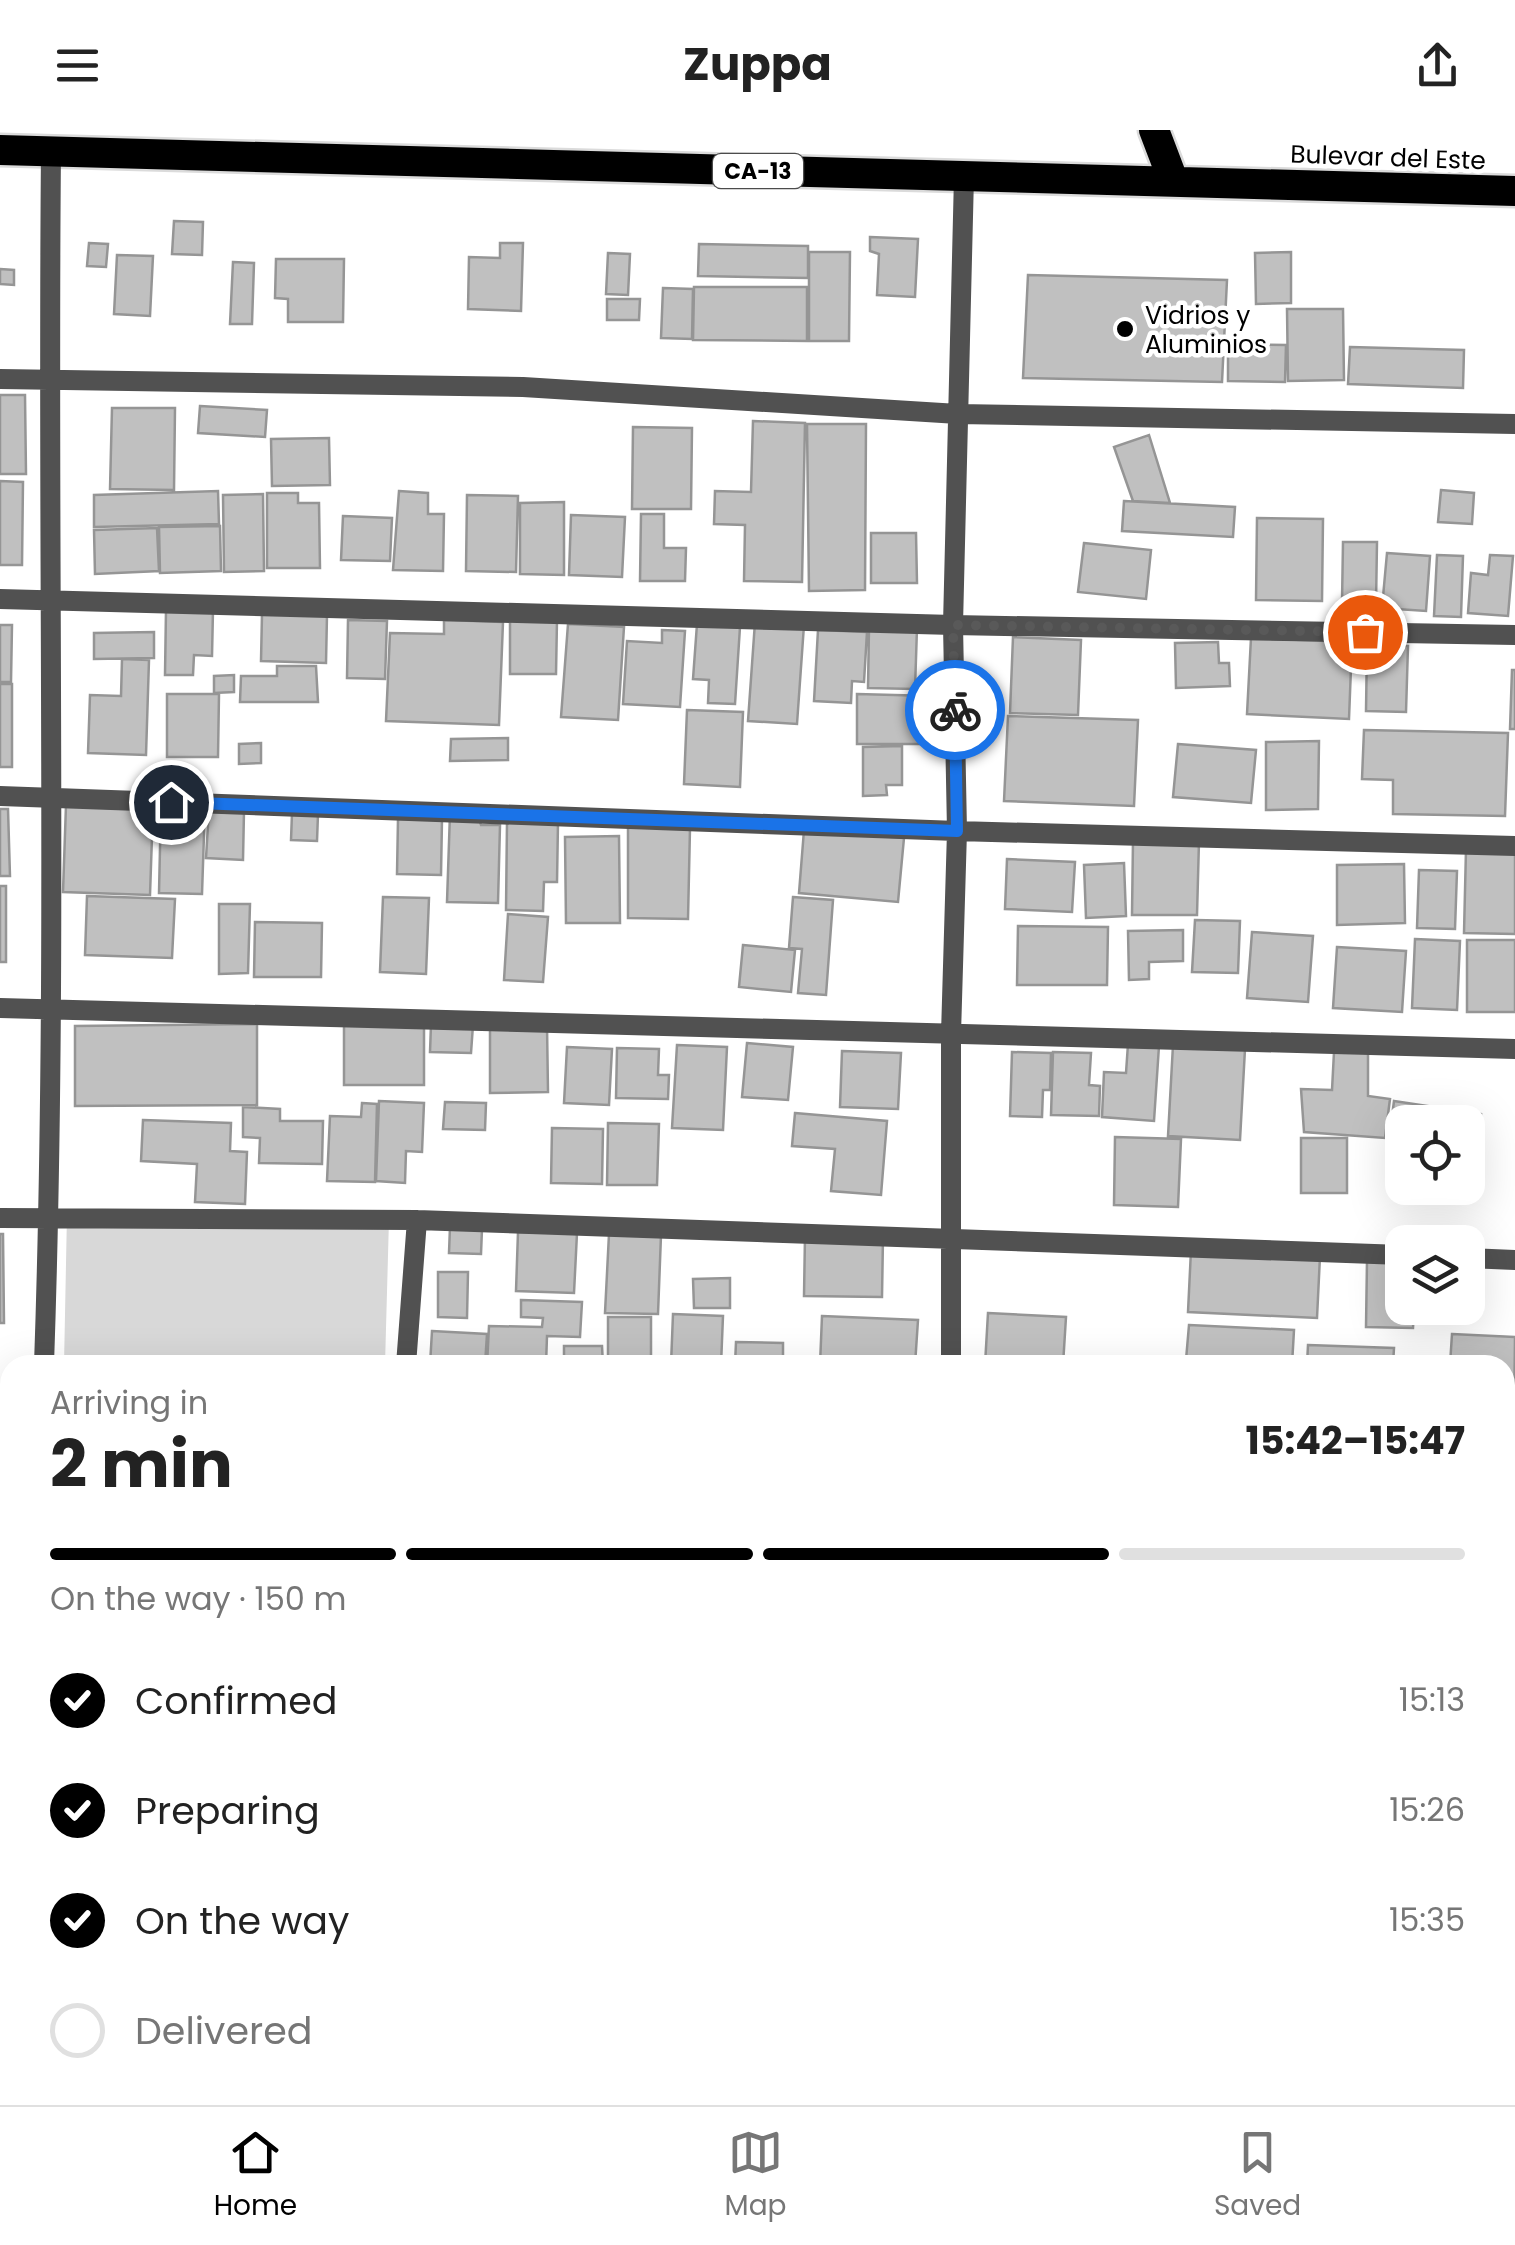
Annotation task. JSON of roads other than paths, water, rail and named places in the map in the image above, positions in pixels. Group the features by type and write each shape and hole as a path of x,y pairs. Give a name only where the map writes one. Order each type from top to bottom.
{"highway":[{"path":"1154,130 1172,180"},
{"name":"Bulevar del Este","path":"0,150 1515,191"}],"street":[{"path":"44,1355 54,797 48,601 51,152"},
{"path":"951,1355 951,1034 957,831 953,625 964,176"},
{"path":"0,379 523,387 958,414 1515,424"},
{"path":"0,599 953,625 1515,635"},
{"path":"0,796 957,831 1515,846"},
{"path":"0,1008 1515,1049"},
{"path":"0,1218 418,1220 1385,1254"},
{"path":"407,1355 418,1220"},
{"path":"1485,1259 1515,1260"}],"place":[{"name":"Vidrios y Aluminios","path":"1125,329"}]}
